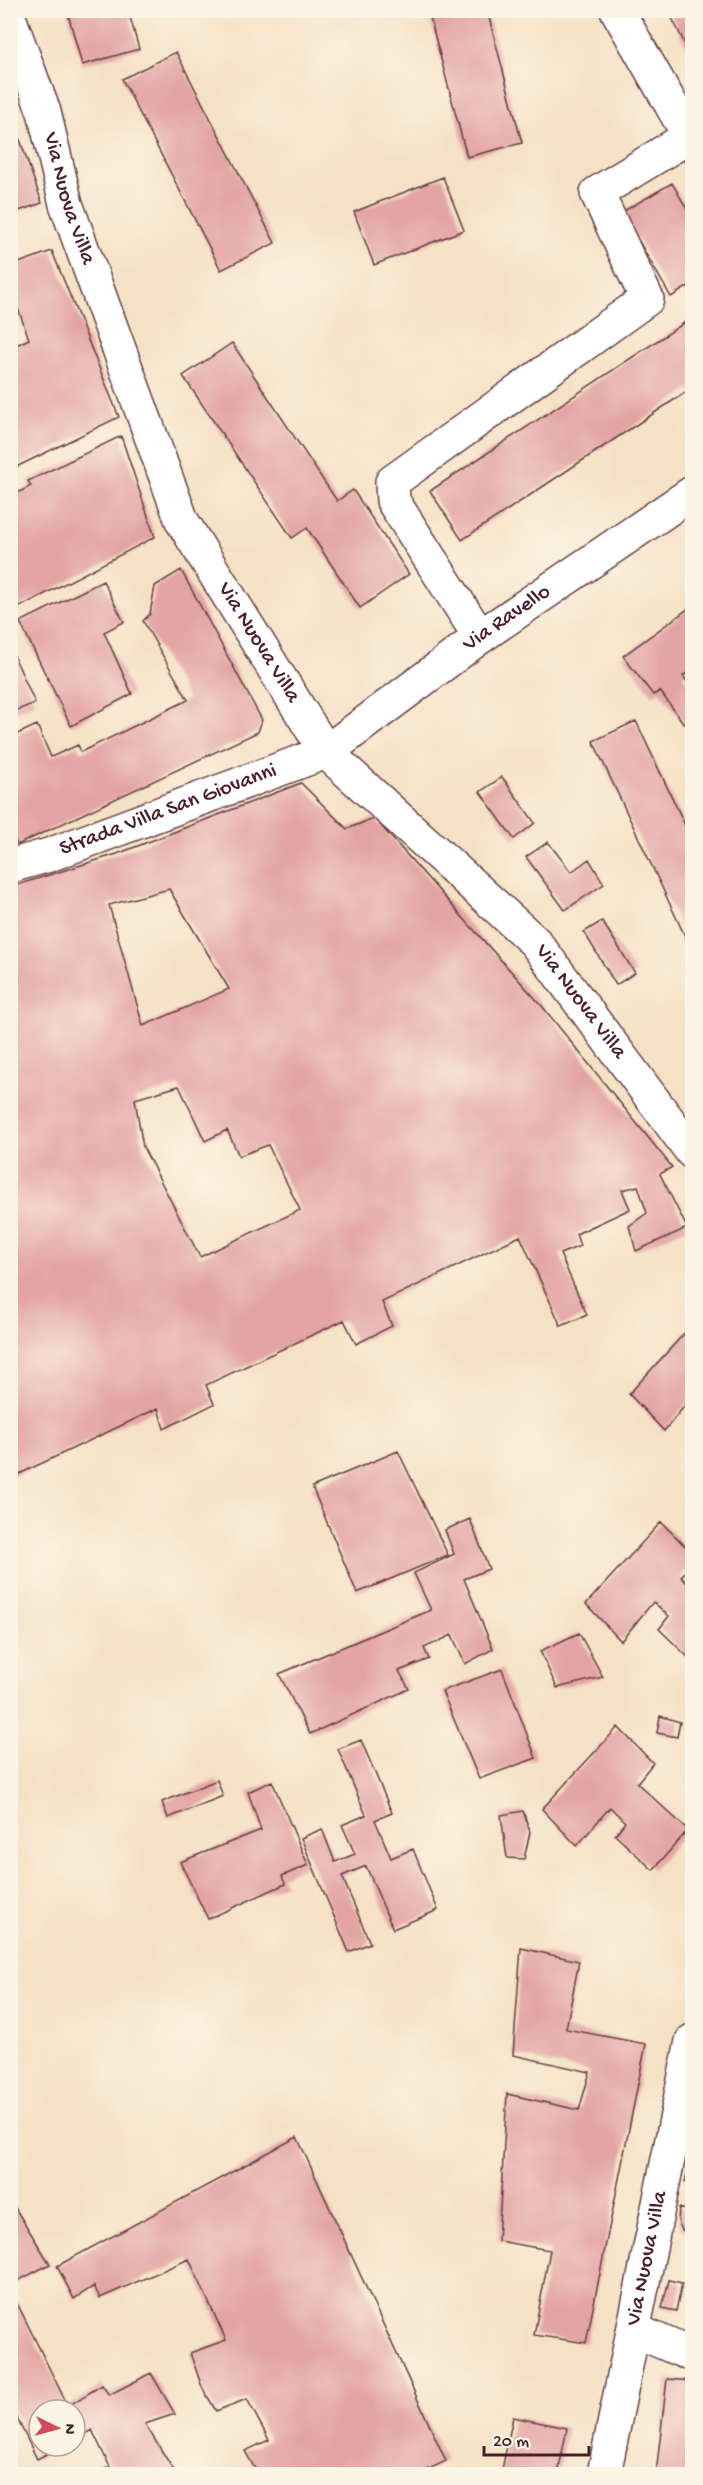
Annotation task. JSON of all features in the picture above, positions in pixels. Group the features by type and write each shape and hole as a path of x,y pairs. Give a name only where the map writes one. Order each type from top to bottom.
{"street":[{"path":"480,637 393,501 392,482 647,299 597,193 691,139 617,10"},
{"name":"Via Nuova Villa","path":"10,21 44,112 66,204 182,521 326,752 535,942 693,1152"},
{"name":"Via Ravello","path":"326,752 480,637 693,493"},
{"name":"Strada Villa San Giovanni","path":"10,866 49,855 326,752"},
{"name":"Via Nuova Villa","path":"604,2475 693,2041"},
{"path":"634,2330 693,2355"}],"building":[{"path":"67,10 128,10 139,49 82,65"},
{"path":"428,10 487,10 522,143 467,157"},
{"path":"668,10 692,10 692,58"},
{"path":"176,52 275,243 221,270 122,79"},
{"path":"10,111 42,203 10,214"},
{"path":"443,177 464,230 374,265 354,212"},
{"path":"672,183 692,218 692,284 671,297 622,212"},
{"path":"52,251 119,417 10,470 10,348 29,339 10,286 10,266"},
{"path":"687,321 692,329 692,388 462,540 430,491"},
{"path":"232,343 337,501 353,490 409,574 360,608 307,528 292,538 183,376"},
{"path":"121,436 155,537 10,612 10,497 31,486 28,481"},
{"path":"181,570 262,720 258,732 17,845 10,826 10,732 13,736 37,725 51,757 78,745 81,752 188,700 143,621 150,614 155,586"},
{"path":"103,581 124,622 104,632 132,694 71,726 20,622"},
{"path":"692,606 692,669 683,676 692,688 692,718 684,724 660,691 653,695 623,656"},
{"path":"10,647 35,703 10,713"},
{"path":"636,721 692,840 692,951 593,741"},
{"path":"502,777 535,823 514,839 480,792"},
{"path":"301,783 347,829 374,818 542,1006 672,1167 660,1174 687,1228 636,1251 629,1226 647,1213 638,1186 622,1190 630,1209 576,1234 580,1246 560,1254 587,1315 561,1326 520,1236 382,1302 392,1326 356,1344 344,1320 206,1385 214,1404 164,1429 158,1408 13,1477 10,1472 10,887 117,854","holes":["169,889 229,989 143,1026 109,905","179,1086 205,1141 227,1130 239,1156 268,1145 300,1210 200,1257 143,1147 135,1099"]},
{"path":"548,842 571,872 589,859 604,884 565,910 526,857"},
{"path":"602,921 635,973 616,985 584,932"},
{"path":"692,1325 692,1397 664,1431 629,1394"},
{"path":"398,1451 448,1555 357,1593 312,1487"},
{"path":"470,1519 489,1569 464,1579 493,1649 465,1664 452,1635 424,1648 429,1659 399,1671 409,1689 310,1734 279,1674 431,1610 414,1573 454,1554 445,1530"},
{"path":"661,1522 692,1553 692,1562 681,1577 692,1588 692,1661 659,1629 669,1616 653,1602 621,1641 586,1604"},
{"path":"579,1633 603,1677 557,1688 540,1651"},
{"path":"502,1669 536,1758 479,1779 442,1691"},
{"path":"660,1716 680,1722 677,1737 657,1733"},
{"path":"618,1727 653,1763 637,1783 688,1830 653,1870 615,1835 625,1822 610,1807 577,1846 542,1809"},
{"path":"361,1740 392,1813 375,1820 391,1858 413,1849 438,1910 393,1929 366,1866 342,1876 370,1943 349,1952 301,1838 322,1829 335,1862 355,1854 342,1825 366,1815 338,1749"},
{"path":"217,1780 223,1796 168,1818 162,1802"},
{"path":"272,1781 308,1865 282,1876 285,1884 208,1919 180,1862 261,1830 248,1792"},
{"path":"523,1811 530,1832 524,1859 507,1858 501,1815"},
{"path":"521,1948 579,1961 566,2029 646,2044 586,2343 534,2335 550,2250 498,2241 507,2094 579,2110 590,2072 513,2055"},
{"path":"297,2137 446,2461 419,2474 258,2474 245,2451 269,2440 247,2399 216,2411 202,2387 190,2353 226,2340 189,2259 100,2298 94,2286 74,2299 57,2266"},
{"path":"689,2166 692,2167 692,2184 685,2182"},
{"path":"10,2200 50,2264 10,2285"},
{"path":"679,2208 692,2212 692,2233 682,2230 678,2221"},
{"path":"669,2280 682,2283 676,2311 662,2308"},
{"path":"10,2289 64,2398 27,2398 27,2439 10,2404"},
{"path":"151,2373 175,2414 145,2424 176,2474 93,2474 110,2467 92,2430 87,2433 87,2398 81,2398 102,2385 109,2395"},
{"path":"667,2379 692,2381 692,2474 656,2474"},
{"path":"513,2417 567,2428 558,2474 501,2474"}]}
